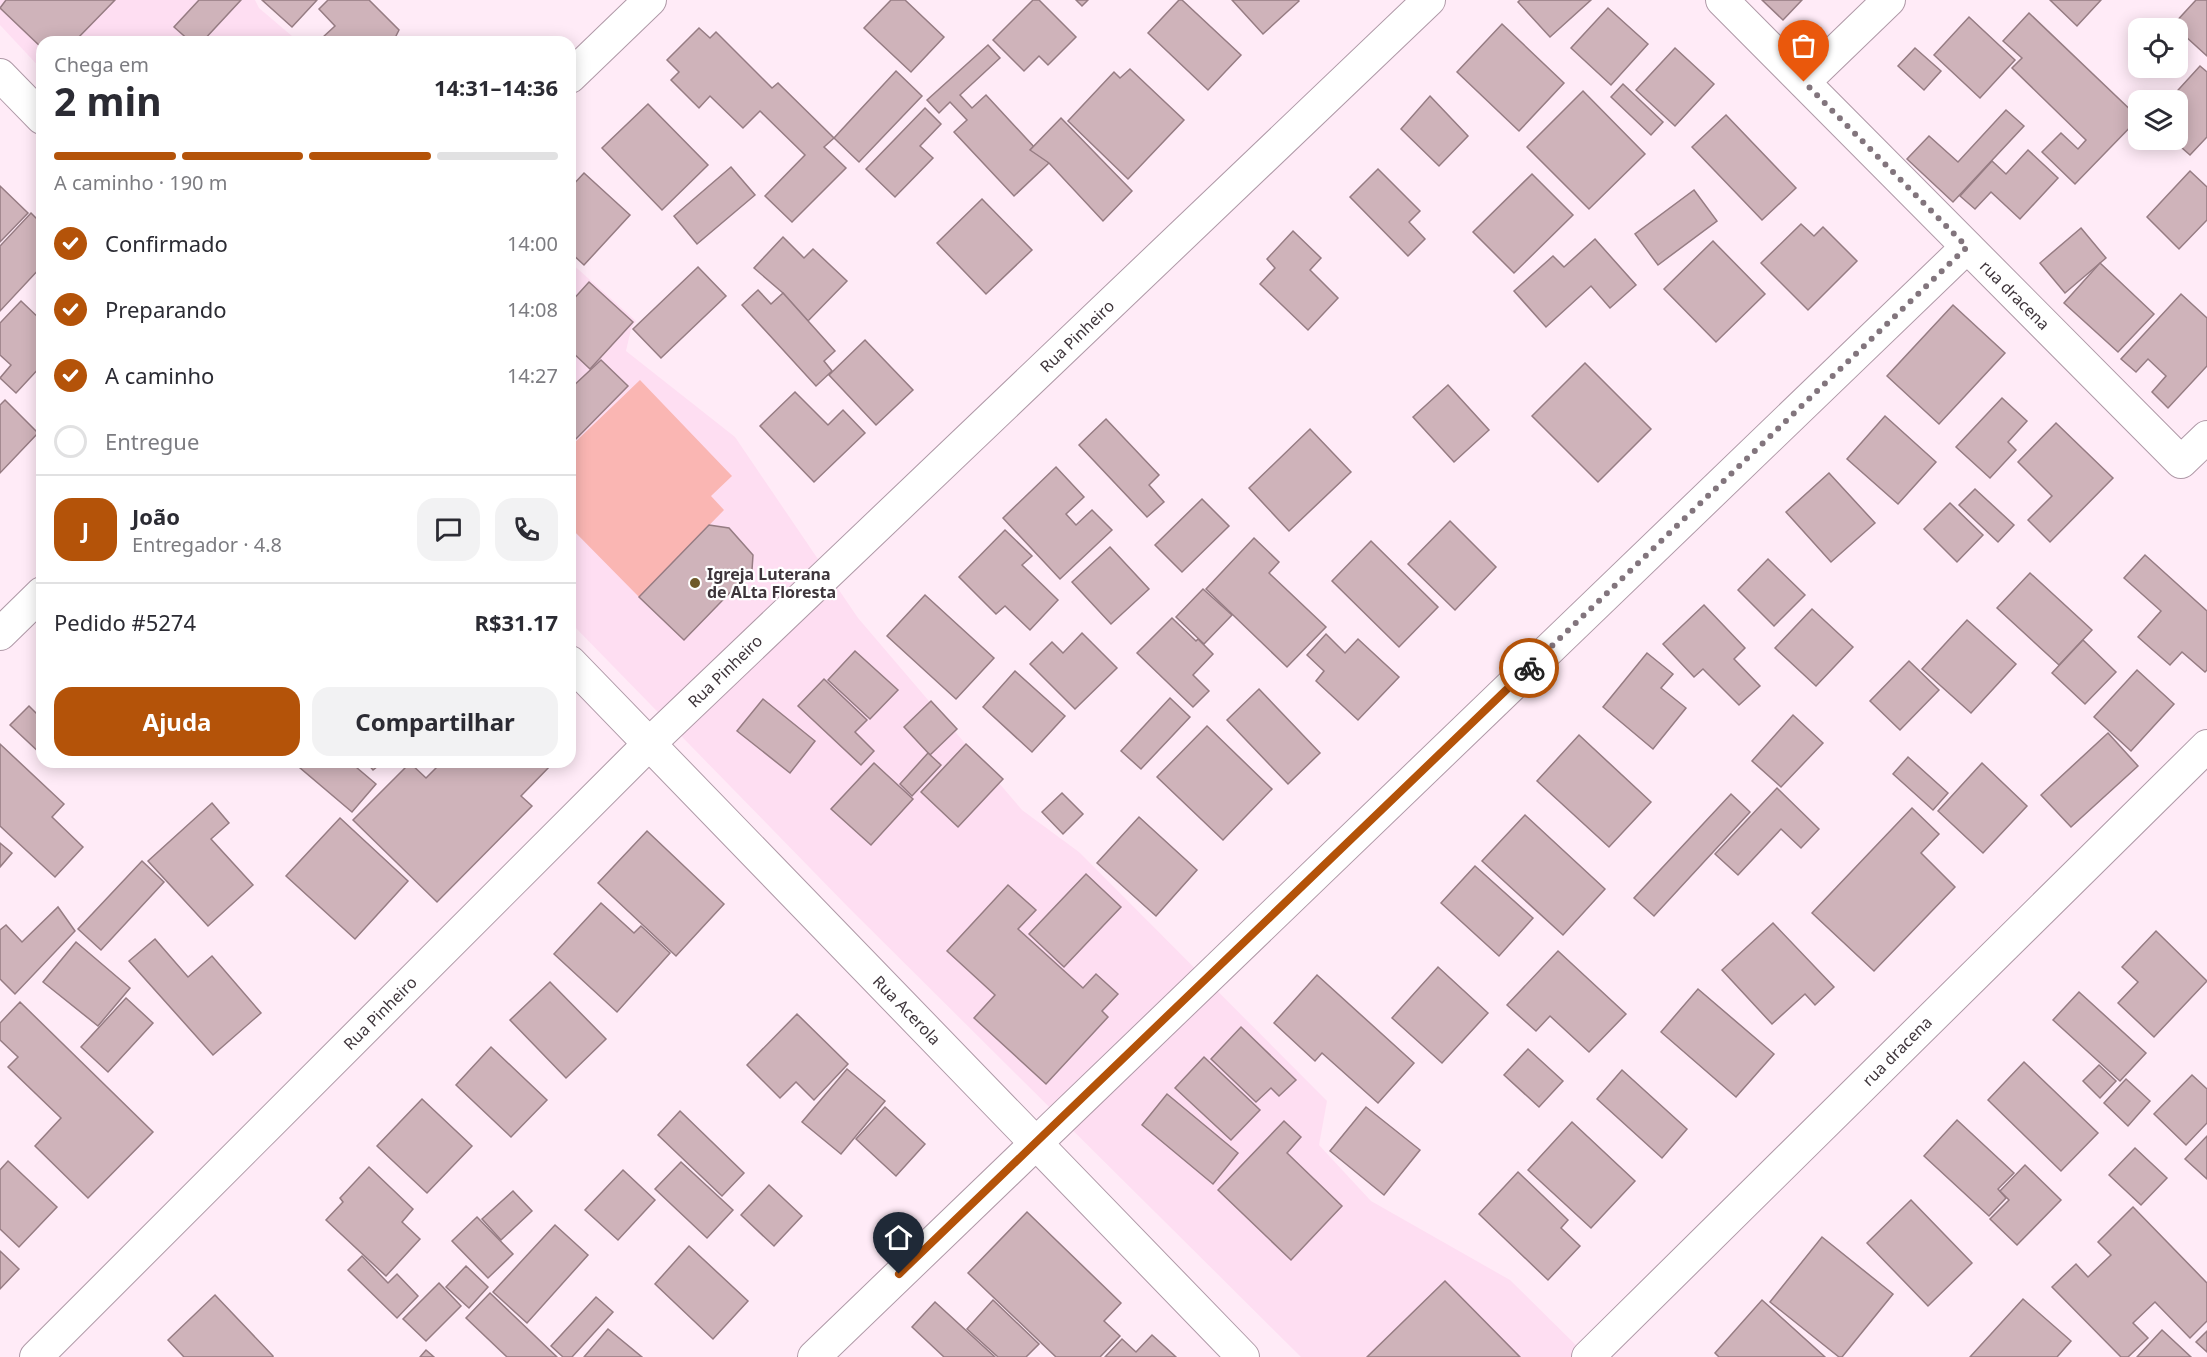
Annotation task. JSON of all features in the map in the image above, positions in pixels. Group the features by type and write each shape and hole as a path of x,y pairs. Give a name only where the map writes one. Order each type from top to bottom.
{"street":[{"path":"576,71 650,0"},
{"name":"Rua Pinheiro","path":"36,1357 649,744 1429,0"},
{"name":"rua dracena","path":"1722,0 2181,462 2207,437"},
{"path":"1804,82 1889,0"},
{"path":"0,75 36,112"},
{"path":"814,1357 1967,247"},
{"path":"0,634 36,599"},
{"name":"Rua Acerola","path":"576,668 1244,1357"},
{"name":"rua dracena","path":"1588,1357 2207,746"}],"shaded area":[{"path":"0,0 255,0 259,8 292,36 36,36 36,64 0,25"},
{"path":"576,267 636,321 631,329 626,351 735,437 858,618 1022,810 1079,852 1327,1101 1319,1145 1371,1201 1510,1280 1588,1357 1301,1357 850,909 576,628"},
{"path":"640,380 732,476 711,496 724,510 639,597 576,533 576,441"}],"building":[{"path":"6,0 115,0 80,36 36,36 36,42 0,8"},
{"path":"199,0 241,0 208,36 184,36 174,27"},
{"path":"262,0 317,0 292,27"},
{"path":"328,0 369,0 399,30 396,36 324,36 335,26 319,9"},
{"path":"891,0 905,0 944,37 911,72 864,28"},
{"path":"1033,0 1039,0 1076,37 1048,65 1039,56 1024,71 993,40"},
{"path":"1076,0 1088,0 1082,6"},
{"path":"1179,0 1182,0 1241,55 1208,90 1148,33"},
{"path":"1232,0 1298,0 1299,1 1263,34"},
{"path":"1520,0 1591,0 1550,37 1518,2"},
{"path":"1762,0 1802,0 1783,20"},
{"path":"2050,0 2101,0 2077,26"},
{"path":"2196,0 2207,0 2207,56 2188,39 2188,18 2179,18"},
{"path":"1608,8 1648,44 1611,85 1571,48"},
{"path":"2029,13 2128,108 2128,129 2075,184 2042,152 2061,133 2078,149 2086,140 2012,68 2022,58 2003,41"},
{"path":"1969,17 2015,60 1980,98 1934,55"},
{"path":"1502,24 1564,83 1519,131 1457,72"},
{"path":"699,28 710,38 716,32 772,88 778,83 834,138 824,147 846,168 792,222 765,196 805,155 760,111 743,128 710,96 699,108 671,80 679,72 667,60"},
{"path":"988,45 1000,58 960,95 972,108 986,95 1049,163 1014,196 954,132 967,120 950,102 939,113 927,100"},
{"path":"1675,48 1714,84 1675,126 1636,90"},
{"path":"1915,48 1941,71 1924,90 1898,66"},
{"path":"2200,66 2207,72 2207,137 2190,155 2184,150 2188,150 2188,90 2178,90"},
{"path":"1130,69 1184,120 1128,179 1068,121 1114,72 1120,78"},
{"path":"896,71 922,96 859,162 834,138"},
{"path":"1623,84 1663,122 1651,135 1611,97"},
{"path":"1583,91 1645,154 1589,209 1527,147"},
{"path":"1430,96 1468,136 1439,166 1401,129"},
{"path":"648,104 708,165 662,210 602,148"},
{"path":"925,108 941,124 920,146 933,158 895,197 866,169"},
{"path":"2006,110 2024,126 1953,202 1907,159 1929,136 1958,162"},
{"path":"1726,115 1796,188 1762,220 1692,147"},
{"path":"1061,118 1132,191 1103,221 1049,163 1030,150"},
{"path":"2028,150 2058,178 2020,219 1991,192 1975,209 1960,196 1992,161 2006,174"},
{"path":"731,167 755,195 697,244 674,216"},
{"path":"1378,169 1420,211 1409,222 1425,239 1408,256 1350,197"},
{"path":"2190,171 2207,187 2207,220 2179,249 2147,217"},
{"path":"584,173 630,215 584,265 576,258 576,182"},
{"path":"1532,174 1573,215 1514,273 1473,232"},
{"path":"0,186 28,213 0,242"},
{"path":"1694,190 1717,221 1658,265 1635,234"},
{"path":"982,199 1032,250 986,294 937,243"},
{"path":"31,213 36,218 36,272 0,311 0,246"},
{"path":"1801,224 1814,236 1823,227 1857,261 1808,310 1761,263"},
{"path":"2081,228 2106,258 2065,293 2040,263"},
{"path":"1293,231 1321,258 1310,270 1338,298 1308,330 1260,284 1275,268 1267,259"},
{"path":"783,237 804,258 813,249 847,281 808,321 783,293 754,268"},
{"path":"1595,239 1636,285 1610,308 1591,286 1546,327 1514,291 1553,256 1564,267"},
{"path":"1713,241 1765,294 1716,342 1664,289"},
{"path":"2100,263 2154,314 2118,352 2064,303"},
{"path":"698,267 726,296 661,358 633,329"},
{"path":"589,282 633,322 590,369 576,356 576,296"},
{"path":"758,290 771,304 783,293 835,351 824,361 832,371 816,386 742,305"},
{"path":"2181,294 2207,318 2207,366 2168,408 2152,392 2166,376 2148,359 2136,372 2121,359"},
{"path":"21,301 36,315 36,371 16,393 0,378 11,365 0,355 0,323"},
{"path":"1953,305 2005,353 1939,424 1887,376"},
{"path":"865,340 913,390 876,425 829,375"},
{"path":"601,360 628,386 576,439 576,383"},
{"path":"1585,363 1651,429 1598,482 1532,416"},
{"path":"1448,385 1489,430 1454,462 1413,417"},
{"path":"795,392 828,425 843,410 865,433 814,482 760,426"},
{"path":"2002,398 2027,421 2008,442 2016,450 1990,478 1956,447"},
{"path":"5,400 36,431 36,435 0,473 0,405"},
{"path":"1885,416 1936,462 1898,504 1847,459"},
{"path":"1106,419 1159,475 1149,485 1164,502 1147,517 1079,445"},
{"path":"2056,423 2113,478 2050,542 2028,520 2052,496 2018,462"},
{"path":"1310,429 1351,472 1289,531 1249,488"},
{"path":"1056,467 1084,497 1066,514 1076,525 1092,510 1112,530 1060,579 1003,518"},
{"path":"1829,473 1875,523 1831,562 1786,512"},
{"path":"1975,489 2014,525 1998,542 1959,505"},
{"path":"1202,499 1229,526 1182,572 1155,545"},
{"path":"1950,503 1983,535 1957,562 1924,529"},
{"path":"1450,521 1496,567 1455,610 1408,564"},
{"name":"Igreja Luterana de ALta Floresta","path":"709,525 729,528 753,555 752,570 684,640 639,597"},
{"path":"1005,530 1032,556 1022,565 1058,600 1030,630 1005,606 996,614 959,577"},
{"path":"1254,538 1279,562 1269,573 1326,627 1287,667 1206,589"},
{"path":"1371,541 1438,607 1399,647 1332,581"},
{"path":"1110,547 1149,589 1111,624 1072,582"},
{"path":"2145,555 2207,611 2207,670 2205,672 2182,652 2170,665 2138,637 2161,611 2124,578"},
{"path":"1768,559 1805,595 1774,626 1738,590"},
{"path":"2030,573 2092,630 2059,665 1997,608"},
{"path":"1203,589 1232,615 1204,644 1176,617"},
{"path":"925,595 994,658 956,699 887,636"},
{"path":"1704,605 1745,648 1734,659 1760,686 1739,705 1703,669 1694,677 1663,644"},
{"path":"1812,609 1853,647 1816,686 1775,648"},
{"path":"1172,618 1213,654 1193,675 1209,691 1193,707 1137,653"},
{"path":"1967,620 2016,664 1971,713 1922,669"},
{"path":"1082,633 1117,668 1075,709 1030,664 1052,642 1063,653"},
{"path":"1326,634 1345,653 1358,639 1399,677 1358,720 1316,681 1324,671 1307,655"},
{"path":"2083,640 2116,672 2085,704 2052,673"},
{"path":"855,651 898,690 870,719 828,680"},
{"path":"1647,653 1673,674 1661,688 1686,708 1653,749 1603,707"},
{"path":"1909,661 1939,690 1900,730 1870,701"},
{"path":"2137,670 2174,704 2131,751 2094,717"},
{"path":"1015,671 1065,716 1032,752 983,707"},
{"path":"824,679 867,720 855,732 874,751 861,765 798,706"},
{"path":"1259,689 1320,753 1288,784 1227,720"},
{"path":"1170,698 1190,717 1141,769 1121,751"},
{"path":"763,699 815,741 790,773 737,731"},
{"path":"931,701 957,729 930,755 904,727"},
{"path":"29,706 36,713 36,749 10,725"},
{"path":"1793,715 1823,743 1781,787 1752,761"},
{"path":"1207,726 1272,789 1223,840 1157,777"},
{"path":"2108,733 2138,766 2071,827 2041,795"},
{"path":"1579,735 1651,802 1609,847 1537,781"},
{"path":"0,744 64,804 52,817 83,847 55,877 0,826"},
{"path":"966,744 1003,779 958,827 921,792"},
{"path":"928,753 941,765 912,796 900,784"},
{"path":"1908,757 1948,793 1933,810 1893,774"},
{"path":"874,763 913,799 871,845 831,809"},
{"path":"1982,763 2027,806 1983,853 1938,811"},
{"path":"300,768 357,768 376,784 352,812"},
{"path":"405,768 415,768 426,778 436,768 548,768 521,796 532,806 437,902 353,820"},
{"path":"1777,788 1819,829 1801,848 1781,829 1738,875 1715,854"},
{"path":"1062,793 1083,814 1063,834 1042,812"},
{"path":"1731,794 1750,812 1654,916 1634,898"},
{"path":"212,803 229,823 211,839 253,885 208,926 148,861"},
{"path":"1912,808 1939,834 1921,853 1955,887 1874,971 1812,913"},
{"path":"1525,815 1605,889 1563,935 1482,861"},
{"path":"1139,817 1197,870 1156,916 1097,863"},
{"path":"340,818 408,881 355,939 286,876"},
{"path":"647,831 724,904 676,956 598,883"},
{"path":"0,843 12,853 0,867"},
{"path":"142,861 164,882 101,950 78,929"},
{"path":"1475,866 1533,918 1499,956 1441,903"},
{"path":"1086,874 1121,907 1064,967 1029,934"},
{"path":"1008,885 1036,910 1018,929 1083,988 1096,974 1118,994 1102,1011 1108,1017 1046,1084 974,1018 995,995 947,951"},
{"path":"601,903 634,933 641,926 670,953 617,1012 554,954"},
{"path":"58,907 75,931 15,994 0,979 0,930 6,925 22,942"},
{"path":"1773,923 1834,987 1815,1005 1805,994 1772,1024 1722,970"},
{"path":"2156,931 2207,981 2154,1037 2118,1003 2138,982 2122,967"},
{"path":"155,939 188,977 212,956 261,1013 213,1055 129,961"},
{"path":"76,942 130,988 98,1026 43,982"},
{"path":"1558,951 1626,1014 1589,1052 1550,1016 1536,1031 1507,1005"},
{"path":"1438,967 1488,1013 1442,1063 1392,1018"},
{"path":"1317,975 1414,1063 1378,1103 1322,1053 1315,1061 1274,1023"},
{"path":"550,982 606,1039 566,1078 510,1020"},
{"path":"1698,989 1774,1054 1736,1097 1661,1032"},
{"path":"2079,992 2146,1053 2120,1081 2053,1020"},
{"path":"126,998 153,1023 108,1072 81,1047"},
{"path":"20,1002 153,1132 88,1198 35,1146 61,1118 8,1067 18,1057 0,1040 0,1023"},
{"path":"797,1014 848,1064 814,1100 796,1082 780,1098 747,1065"},
{"path":"1241,1027 1296,1080 1279,1096 1271,1088 1256,1102 1211,1059"},
{"path":"491,1047 547,1100 511,1137 456,1085"},
{"path":"1528,1049 1563,1081 1539,1107 1504,1075"},
{"path":"1204,1057 1260,1110 1231,1140 1175,1088"},
{"path":"2024,1062 2098,1133 2061,1171 1988,1100"},
{"path":"2099,1065 2116,1081 2100,1098 2083,1081"},
{"path":"847,1069 885,1101 841,1154 802,1122"},
{"path":"1622,1070 1687,1129 1662,1158 1597,1099"},
{"path":"2192,1075 2207,1089 2207,1123 2186,1145 2154,1114"},
{"path":"2126,1079 2150,1101 2128,1126 2104,1103"},
{"path":"1167,1094 1238,1153 1213,1184 1142,1125"},
{"path":"422,1099 472,1146 427,1193 377,1146"},
{"path":"885,1107 925,1144 896,1176 856,1139"},
{"path":"1366,1107 1420,1150 1384,1195 1330,1151"},
{"path":"680,1111 744,1173 722,1196 658,1135"},
{"path":"1957,1120 2014,1173 1998,1189 2006,1198 1989,1216 1924,1156"},
{"path":"1284,1121 1301,1137 1287,1153 1342,1206 1291,1260 1218,1190"},
{"path":"1572,1122 1635,1181 1591,1228 1528,1170"},
{"path":"2207,1136 2207,1179 2185,1159"},
{"path":"2135,1148 2167,1178 2141,1205 2109,1175"},
{"path":"8,1161 57,1207 19,1247 0,1229 0,1170"},
{"path":"681,1162 733,1210 707,1238 655,1189"},
{"path":"2025,1165 2061,1200 2017,1245 1990,1219 2009,1200 2000,1191"},
{"path":"369,1167 413,1209 402,1222 420,1239 386,1276 326,1220 343,1202 340,1198"},
{"path":"623,1170 655,1200 618,1240 585,1210"},
{"path":"1518,1172 1568,1220 1561,1228 1580,1246 1548,1280 1479,1214"},
{"path":"769,1185 802,1216 774,1246 741,1215"},
{"path":"513,1191 532,1211 501,1240 482,1219"},
{"path":"1911,1200 1972,1263 1928,1306 1867,1243"},
{"path":"2133,1207 2207,1283 2207,1321 2190,1338 2155,1302 2133,1323 2148,1338 2128,1357 2121,1357 2052,1287 2076,1264 2088,1277 2111,1255 2098,1242"},
{"path":"1027,1212 1121,1303 1104,1321 1120,1336 1100,1357 1056,1357 968,1273"},
{"path":"477,1217 513,1254 488,1278 452,1241"},
{"path":"555,1225 588,1255 527,1323 493,1292"},
{"path":"1822,1237 1893,1294 1842,1357 1839,1357 1770,1302"},
{"path":"689,1246 748,1301 713,1339 655,1284"},
{"path":"0,1251 19,1269 0,1289"},
{"path":"362,1256 388,1283 397,1274 418,1296 397,1318 348,1270"},
{"path":"466,1266 488,1287 469,1308 446,1287"},
{"path":"1445,1281 1520,1357 1367,1357"},
{"path":"439,1283 461,1306 426,1341 403,1319"},
{"path":"490,1293 557,1357 507,1357 466,1318"},
{"path":"215,1295 273,1357 184,1357 168,1340"},
{"path":"596,1297 613,1312 572,1357 563,1357 551,1346"},
{"path":"2023,1299 2071,1341 2057,1357 1970,1357"},
{"path":"993,1300 1039,1344 1026,1357 998,1357 967,1329"},
{"path":"1762,1300 1825,1357 1719,1357 1715,1353"},
{"path":"935,1302 995,1357 944,1357 912,1327"},
{"path":"608,1329 642,1357 584,1357"},
{"path":"2162,1330 2191,1357 2137,1357"},
{"path":"2207,1331 2207,1352 2196,1342"},
{"path":"1152,1335 1176,1357 1105,1357 1122,1339 1136,1352"},
{"path":"426,1350 434,1357 420,1357"}],"way so far":[{"path":"1529,668 1967,247 1804,82"}],"place":[{"name":"Igreja Luterana de ALta Floresta","path":"695,583"}],"route":[{"path":"899,1274 1529,668"}]}
